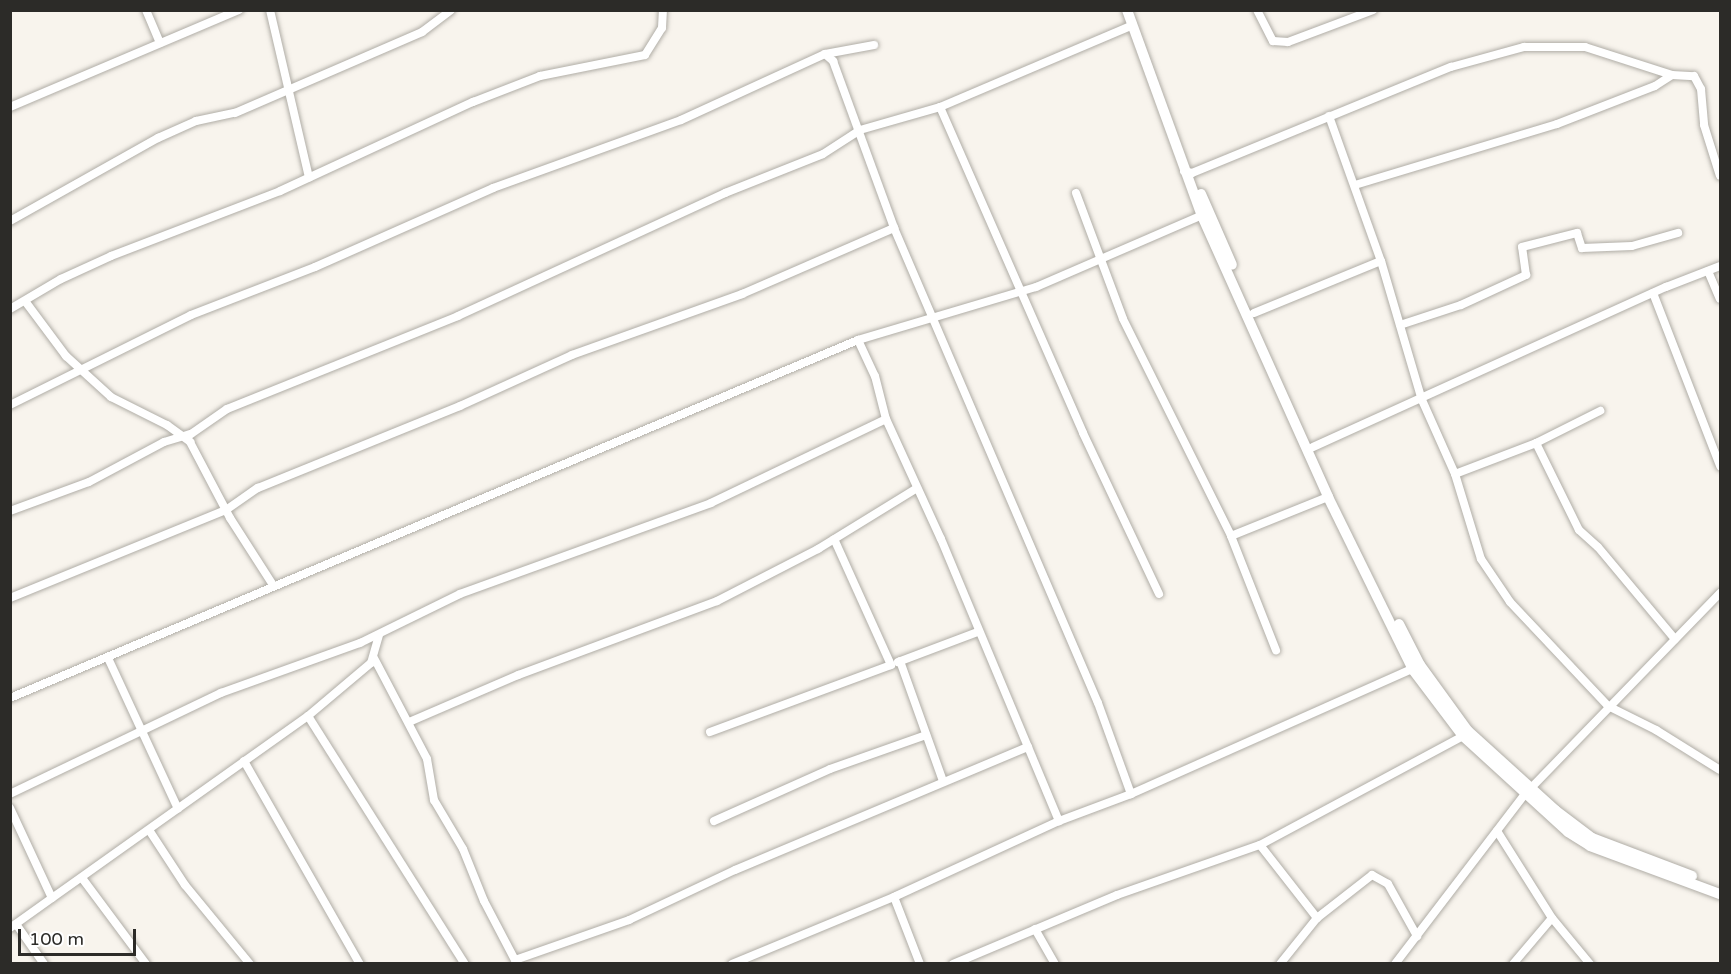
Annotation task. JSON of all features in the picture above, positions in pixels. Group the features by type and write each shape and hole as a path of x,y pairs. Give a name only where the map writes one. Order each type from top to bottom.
{"main road":[{"path":"1127,10 1131,26 1205,214 1328,497 1416,667 1463,736 1590,846 1720,894"},
{"path":"1134,10 1188,172"},
{"path":"1205,214 1254,313 1313,447 1416,667 1468,731 1527,792 1592,838 1720,886"}],"street":[{"path":"146,10 160,43"},
{"path":"10,107 239,10"},
{"path":"270,10 309,178"},
{"path":"10,221 158,138 196,121 235,113 430,28 451,10"},
{"path":"10,309 111,256 309,178 473,102 540,76 645,55 662,28 663,10"},
{"path":"1257,10 1273,41 1288,42 1373,10"},
{"path":"10,511 89,482 156,446 195,432 227,409 447,321 725,194 823,154 860,130 940,107 1131,26"},
{"path":"10,405 191,315 315,267 493,188 681,120 825,54 873,45"},
{"path":"1188,172 1451,67 1524,47 1585,47 1672,75 1694,76 1701,89 1704,125 1720,175"},
{"path":"825,54 833,61 894,228 1090,682 1131,794"},
{"path":"1355,185 1557,124 1655,86 1672,75"},
{"path":"940,107 1159,594"},
{"path":"1329,116 1381,261 1422,400 1455,474 1481,559 1510,602 1608,706 1656,730 1720,770"},
{"path":"1076,193 1098,260 1231,536 1276,650"},
{"path":"10,698 108,658 273,585 858,340 1023,292 1205,214"},
{"path":"10,598 226,510 258,488 460,406 572,355 742,294 894,228"},
{"path":"1400,325 1461,305 1526,274 1522,247 1577,233 1582,248 1632,246 1678,233"},
{"path":"1254,313 1381,261"},
{"path":"1313,447 1422,400 1653,293 1720,266"},
{"path":"1708,271 1720,299"},
{"path":"1653,293 1720,466"},
{"path":"25,301 43,329 80,369 111,397 183,436 196,451 226,510 273,585"},
{"path":"858,340 875,376 886,419 1059,821"},
{"path":"1455,474 1536,443 1600,411"},
{"path":"10,795 143,729 254,679 379,635 460,594 711,503 886,419"},
{"path":"1536,443 1579,530 1598,548 1675,639"},
{"path":"409,722 518,675 717,601 834,539 917,488"},
{"path":"1231,536 1328,497"},
{"path":"834,539 891,664"},
{"path":"1395,963 1527,792 1720,593"},
{"path":"710,732 978,632"},
{"path":"44,963 13,926 308,716 374,658 379,635"},
{"path":"108,658 143,729 178,809"},
{"path":"374,658 409,722 429,765 434,800 464,849 484,901 516,962 629,920 943,781 1028,747"},
{"path":"900,661 943,781"},
{"path":"732,963 894,897 1059,821 1131,794 1416,667"},
{"path":"308,716 465,963"},
{"path":"714,821 830,769 926,735"},
{"path":"958,962 1117,895 1260,845 1463,736"},
{"path":"244,760 360,963"},
{"path":"10,808 52,898"},
{"path":"149,830 185,885 250,963"},
{"path":"1497,831 1552,918 1590,963"},
{"path":"1260,845 1317,918"},
{"path":"1280,963 1317,918 1362,881 1378,876 1392,890 1417,936"},
{"path":"82,878 146,963"},
{"path":"894,897 920,963"},
{"path":"1513,963 1552,918"},
{"path":"1035,929 1055,963"}]}
